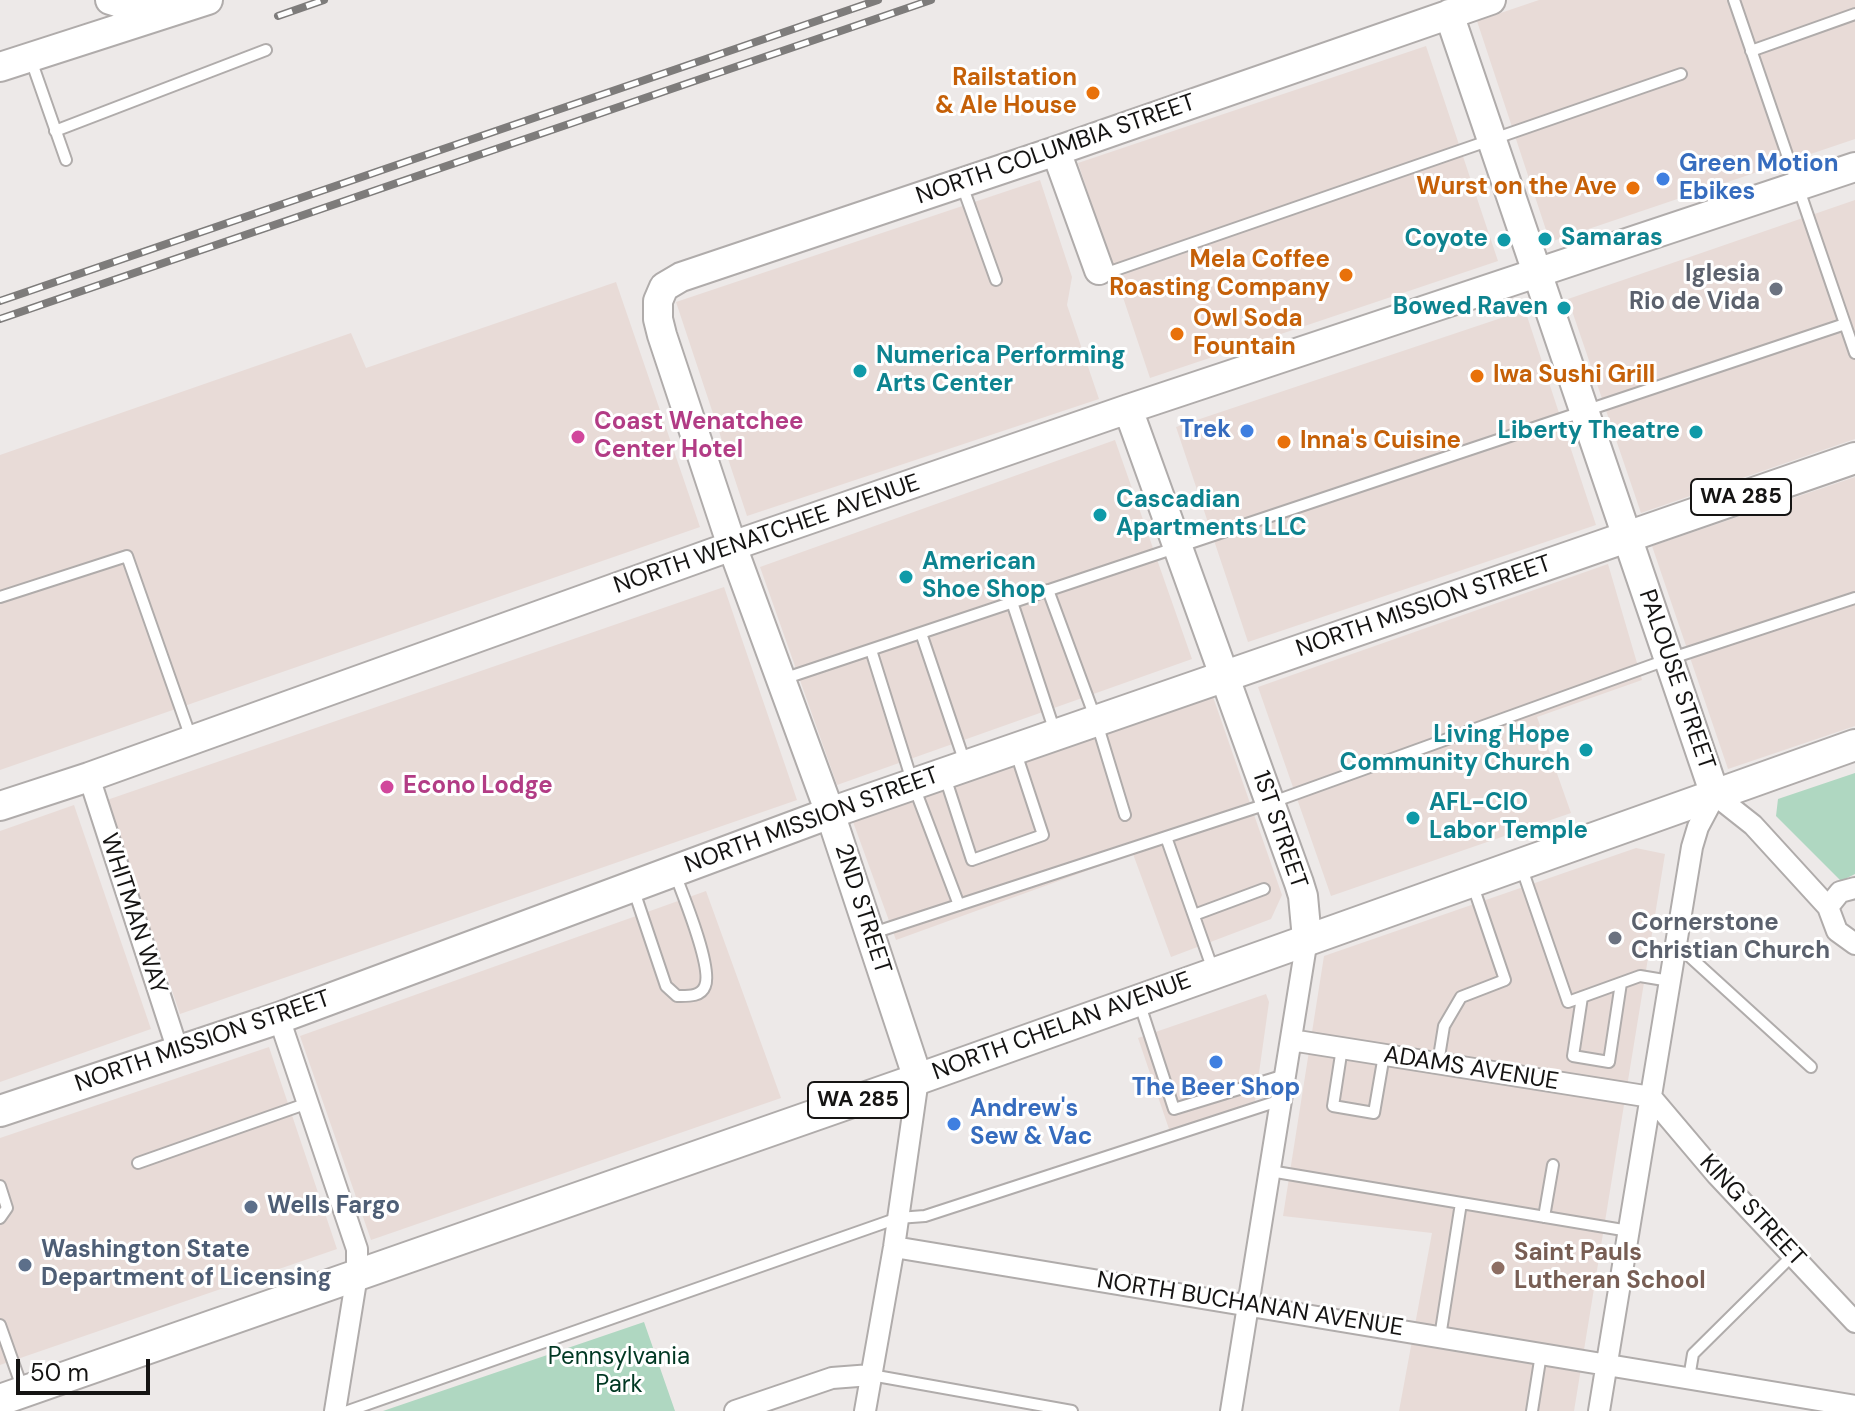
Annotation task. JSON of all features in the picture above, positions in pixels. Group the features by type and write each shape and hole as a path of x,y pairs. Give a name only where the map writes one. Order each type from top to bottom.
{"main road":[{"name":"WA 285","path":"1627,536 1855,458"},
{"name":"NORTH MISSION STREET","path":"0,1111 279,1018 830,813 1627,536"},
{"name":"WA 285","path":"1715,795 1855,745"},
{"name":"NORTH CHELAN AVENUE","path":"12,1396 918,1079 1715,795"}],"street":[{"path":"110,0 139,9 196,3"},
{"name":"NORTH COLUMBIA STREET","path":"664,287 681,277 1056,151 1447,7 1491,0"},
{"path":"0,67 196,3"},
{"name":"PALOUSE STREET","path":"1447,7 1715,795 1694,838 1599,1411"},
{"path":"1056,151 1099,273"},
{"name":"NORTH WENATCHEE AVENUE","path":"0,806 1128,409 1855,167"},
{"name":"2ND STREET","path":"664,287 658,301 658,319 681,397 830,813 918,1079 894,1247 865,1411"},
{"name":"1ST STREET","path":"1128,409 1303,896 1307,939 1231,1411"},
{"name":"WHITMAN WAY","path":"89,777 178,1051"},
{"path":"1715,795 1744,816 1828,907 1837,931 1855,944"},
{"path":"1828,907 1840,892 1855,888"},
{"path":"279,1018 357,1249 357,1275 335,1411"},
{"name":"ADAMS AVENUE","path":"1291,1040 1651,1097"},
{"name":"KING STREET","path":"1651,1097 1717,1175 1855,1322"},
{"name":"NORTH BUCHANAN AVENUE","path":"894,1247 1855,1406"},
{"path":"735,1411 832,1378 871,1375"}],"lane":[{"path":"1734,0 1855,353"},
{"path":"1751,51 1855,14"},
{"path":"55,131 266,50"},
{"path":"30,57 66,160"},
{"path":"1099,273 1681,74"},
{"path":"962,183 996,280"},
{"path":"781,680 1845,324"},
{"path":"0,597 127,556 191,740"},
{"path":"1048,590 1096,720 1125,815"},
{"path":"870,934 1270,803 1669,659 1855,598"},
{"path":"1012,602 1056,734"},
{"path":"921,633 955,769 972,860 1043,835 1015,749"},
{"path":"871,650 913,784 959,905"},
{"path":"1166,837 1214,972"},
{"path":"1520,864 1568,1002 1640,976 1670,981"},
{"path":"633,886 666,986 677,996 698,994 705,989 708,976 674,871"},
{"path":"1438,1063 1444,1026 1461,997 1505,980 1471,881"},
{"path":"1194,915 1264,889"},
{"path":"1675,944 1811,1067"},
{"path":"1582,997 1573,1056 1609,1062 1621,983"},
{"path":"1138,1000 1174,1109 1285,1075"},
{"path":"1342,1048 1333,1106 1374,1113 1384,1055"},
{"path":"348,1411 898,1218 925,1216 1281,1100"},
{"path":"138,1163 308,1103"},
{"path":"1544,1217 1553,1165"},
{"path":"1270,1171 1629,1231"},
{"path":"0,1186 7,1208 0,1218"},
{"path":"1440,1337 1461,1203"},
{"path":"1689,1378 1693,1354 1793,1255"},
{"path":"0,1325 12,1396"},
{"path":"1532,1411 1541,1354"},
{"path":"871,1375 1072,1411"}],"shaded area":[{"path":"1539,0 1855,0 1855,139 1550,242 1477,21"},
{"path":"1426,46 1498,261 1150,378 1078,163"},
{"path":"1040,180 1072,277 1067,305 1099,399 747,516 676,302"},
{"path":"1855,200 1855,439 1641,513 1568,299"},
{"path":"616,282 700,527 0,770 0,455 351,333 366,368"},
{"path":"1525,310 1596,525 1248,642 1176,427"},
{"path":"1115,440 1192,659 837,785 760,567"},
{"path":"1855,477 1855,726 1728,769 1652,546"},
{"path":"1608,564 1642,680 1537,717 1571,813 1331,896 1258,687"},
{"path":"724,587 797,800 180,1014 107,800"},
{"path":"1212,694 1282,895 1271,919 1171,957 1133,854 896,940 852,819"},
{"path":"74,805 151,1029 0,1082 0,831"},
{"path":"1636,848 1665,854 1574,1411 1399,1411 1432,1233 1283,1216 1324,956"},
{"path":"706,891 781,1098 371,1240 300,1036"},
{"path":"1266,994 1269,1002 1255,1101 1170,1132 1138,1038"},
{"path":"269,1047 337,1249 0,1365 0,1138"}],"green space":[{"path":"1855,773 1855,874 1841,881 1776,816 1778,799"},
{"name":"Pennsylvania Park","path":"644,1322 675,1411 383,1411"}],"railway":[{"path":"278,16 324,0"},
{"path":"0,301 878,0"},
{"path":"0,319 931,0"}],"place":[{"name":"Railstation & Ale House","path":"1093,93"},
{"name":"Green Motion Ebikes","path":"1663,179"},
{"name":"Wurst on the Ave","path":"1633,188"},
{"name":"Samaras","path":"1545,239"},
{"name":"Coyote","path":"1504,240"},
{"name":"Mela Coffee Roasting Company","path":"1346,275"},
{"name":"Iglesia Rio de Vida","path":"1776,289"},
{"name":"Bowed Raven","path":"1564,308"},
{"name":"Owl Soda Fountain","path":"1177,334"},
{"name":"Numerica Performing Arts Center","path":"860,371"},
{"name":"Iwa Sushi Grill","path":"1477,376"},
{"name":"Trek","path":"1247,431"},
{"name":"Liberty Theatre","path":"1696,432"},
{"name":"Coast Wenatchee Center Hotel","path":"578,437"},
{"name":"Inna's Cuisine","path":"1284,442"},
{"name":"Cascadian Apartments LLC","path":"1100,515"},
{"name":"American Shoe Shop","path":"906,577"},
{"name":"Living Hope Community Church","path":"1586,750"},
{"name":"Econo Lodge","path":"387,787"},
{"name":"AFL-CIO Labor Temple","path":"1413,818"},
{"name":"Cornerstone Christian Church","path":"1615,938"},
{"name":"The Beer Shop","path":"1216,1062"},
{"name":"Andrew's Sew & Vac","path":"954,1124"},
{"name":"Wells Fargo","path":"251,1207"},
{"name":"Washington State Department of Licensing","path":"25,1265"},
{"name":"Saint Pauls Lutheran School","path":"1498,1268"}]}
